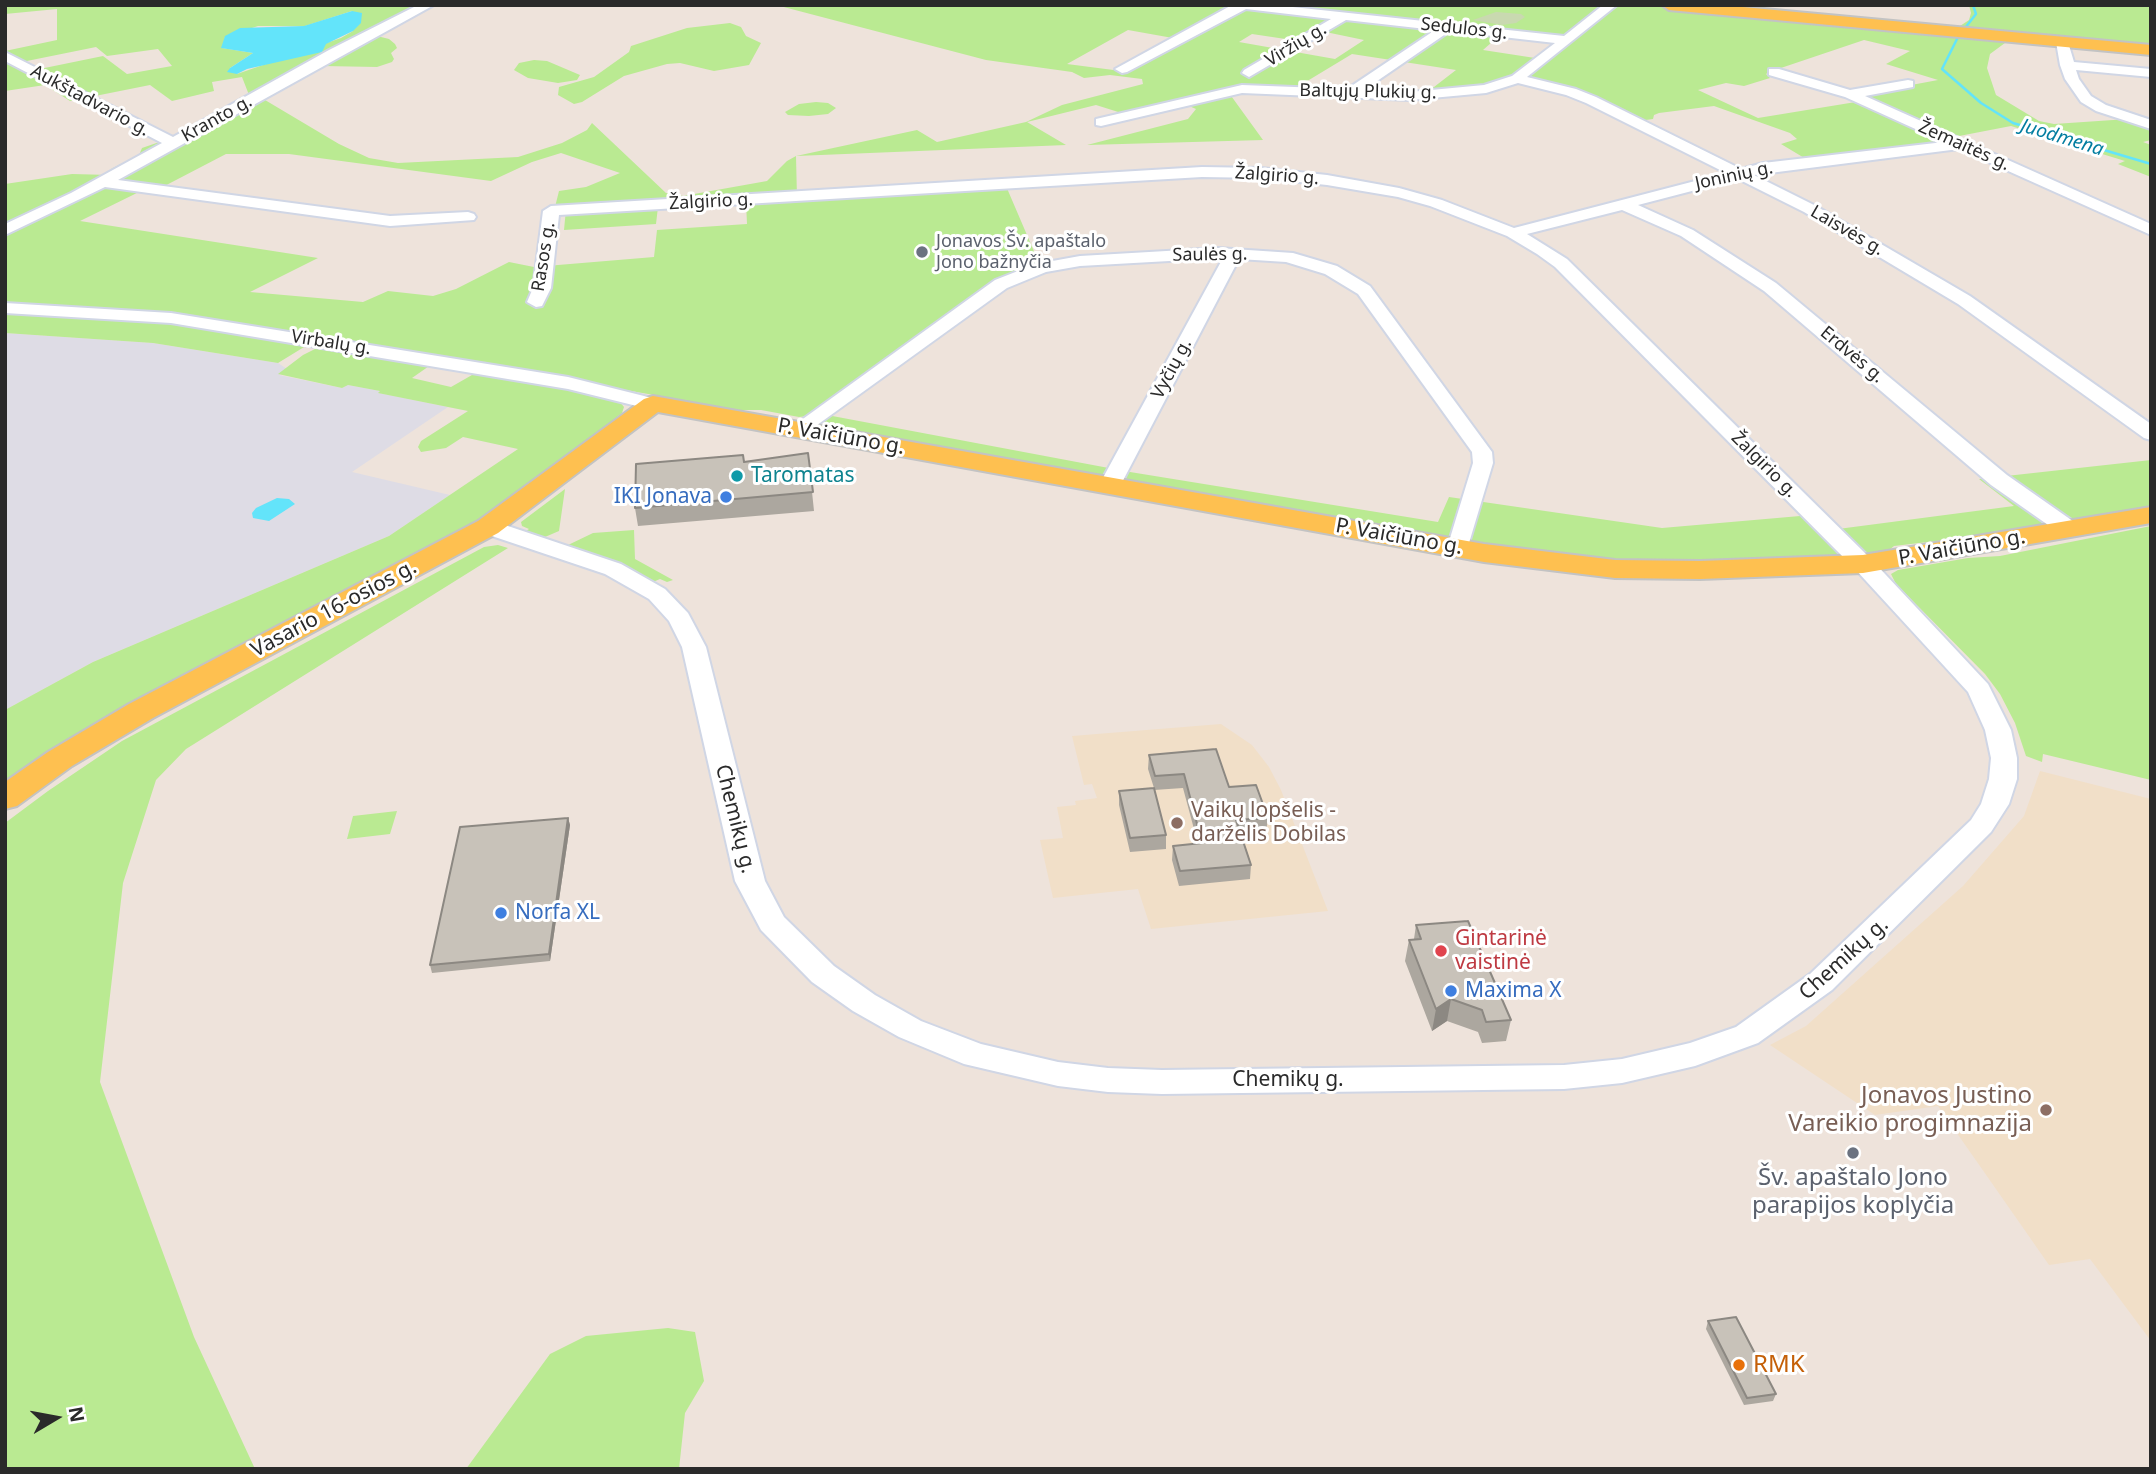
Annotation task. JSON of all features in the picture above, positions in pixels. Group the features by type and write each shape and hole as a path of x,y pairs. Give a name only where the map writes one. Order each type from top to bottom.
{"main road":[{"path":"1669,5 2151,50"},
{"name":"P. Vaičiūno g.","path":"653,404 1458,548 1615,569 1700,570 1863,564 2151,515"},
{"name":"Vasario 16-osios g.","path":"5,798 60,759 141,711 488,527 653,404"}],"street":[{"name":"Kranto g.","path":"5,230 102,182 334,52 428,5"},
{"name":"Baltųjų Plukių g.","path":"1101,122 1242,89 1426,96 1486,89 1517,79 1611,5"},
{"name":"Sedulos g.","path":"1240,6 1564,40"},
{"path":"1122,69 1240,6"},
{"name":"Viržių g.","path":"1250,73 1343,16"},
{"path":"1349,94 1448,27"},
{"path":"2062,42 2067,65 2079,92 2093,105 2151,125"},
{"name":"Aukštadvario g.","path":"5,56 158,137 176,142"},
{"path":"2067,65 2151,73"},
{"name":"Žemaitės g.","path":"1774,72 1850,94 2151,230"},
{"name":"Laisvės g.","path":"1517,79 1572,92 1591,100 1810,209 1943,286 2151,434"},
{"path":"1850,94 1908,84"},
{"name":"Joninių g.","path":"1513,233 1735,174 1793,164 1961,145"},
{"name":"Žalgirio g.","path":"551,211 1144,174 1249,173 1327,180 1399,193 1436,203 1513,233 1561,263 1863,564"},
{"path":"102,182 390,221 468,217"},
{"name":"Erdvės g.","path":"1620,203 1688,233 1770,287 1999,480 2069,529"},
{"name":"Rasos g.","path":"536,302 542,288 551,211"},
{"name":"Saulės g.","path":"799,429 1001,284 1042,268 1080,261 1234,253 1287,257 1331,270 1364,290 1482,452 1483,463 1458,548"},
{"name":"Vyčių g.","path":"1110,485 1234,253"},
{"name":"Virbalų g.","path":"5,308 171,318 568,383 653,404"},
{"name":"Chemikų g.","path":"488,527 590,560 630,577 657,594 680,618 689,632 698,659 740,848 750,881 772,923 823,974 864,1003 910,1029 975,1055 1058,1074 1108,1080 1162,1082 1563,1077 1622,1071 1662,1064 1723,1045 1748,1035 1791,1006 1873,934 1980,826 1996,804 2003,779 2004,758 1998,730 1979,689 1863,564"}],"shaded area":[{"path":"5,333 153,343 278,363 287,369 279,375 342,388 348,385 381,391 379,393 448,407 352,472 450,495 389,536 93,662 5,710"},
{"name":"Vaikų lopšelis - darželis Dobilas","path":"1221,724 1252,745 1269,767 1281,790 1328,911 1151,929 1138,889 1053,898 1040,840 1063,838 1057,807 1076,805 1075,801 1097,798 1092,784 1084,785 1072,736"},
{"name":"Jonavos Justino Vareikio progimnazija","path":"2040,771 2151,799 2151,1341 2090,1259 2049,1265 1938,1106 1875,1115 1770,1045 1806,1026 1963,886 2024,816"}],"green space":[{"path":"5,5 424,5 124,168 111,169 139,155 142,148 171,138 249,95 242,77 212,82 214,91 172,101 150,85 70,101 45,85 5,91 5,51 57,40 57,9 5,14","holes":["352,11 353,31 341,38 237,74 230,68 253,53 222,48 225,37 258,26 305,26","96,47 107,56 158,49 172,66 127,74 103,56 25,72 12,64"]},
{"path":"776,5 1608,5 1558,41 1500,35 1483,50 1535,58 1501,83 1427,94 1247,86 1229,93 1263,140 1087,145 1188,119 1196,109 1182,103 1131,116 1096,105 1027,122 1066,145 796,156 917,130 937,142 1026,122 1062,105 1143,84 1142,79 1110,75 1084,78 1072,72 986,60","holes":["1128,30 1184,40 1129,72 1067,64","1316,30 1364,40 1335,59 1239,42 1252,34 1299,41","1352,54 1456,70 1434,87 1405,92 1346,90 1304,83"]},
{"path":"1618,5 1652,5 2009,40 1990,54 1987,68 1996,95 2039,121 2054,124 2128,119 2151,127 2151,140 2143,142 2151,145 2151,177 2118,164 2125,161 2011,126 1954,137 1959,142 1806,159 1781,144 1797,139 1790,133 1714,106 1659,113 1654,115 1653,119 1638,121 1526,78 1525,75 1573,36","holes":["1864,40 1910,51 1886,64 1938,80 1858,95 1868,100 1758,118 1698,90 1726,83 1744,86 1770,78 1766,74 1769,72"]},
{"path":"1969,5 2151,5 2151,49 1863,20 1960,26 1969,20"},
{"path":"1496,12 1521,14 1525,17 1516,23 1502,25 1473,20"},
{"path":"730,23 741,27 746,36 761,43 749,65 714,71 680,63 667,64 624,76 582,102 574,104 558,95 559,87 594,77 629,52 631,46 687,28"},
{"path":"377,36 389,39 395,44 397,48 391,53 394,59 392,62 377,67 323,66 265,100 339,144 369,158 398,163 518,157 562,143 587,130 592,123 666,193 683,196 767,181 796,156 797,198 1006,186 1039,263 808,416 799,417 761,410 738,410 322,336 278,363 153,343 5,333 5,184 72,174 110,175","holes":["561,153 620,173 586,187 559,191 555,207 566,209 564,230 656,224 658,207 746,202 747,224 657,230 654,257 534,267 509,262 456,289 433,296 388,291 363,302 250,292 318,258 80,221 143,190 153,192 226,154 289,154 491,181 532,162"]},
{"path":"547,61 580,75 577,80 558,83 528,78 514,70 519,63"},
{"path":"828,103 836,108 828,114 809,116 788,115 785,112 799,104"},
{"path":"321,346 432,364 412,378 451,387 479,371 586,391 620,402 624,407 622,413 503,508 5,788 5,710 93,662 389,536 518,449 463,437 446,448 421,452 418,447 421,441 468,411 378,393 380,391 348,385 342,388 278,374 303,355"},
{"path":"827,415 1130,472 1438,522 1449,497 1662,528 1823,514 1838,529 2014,506 1979,479 2151,460 2151,506 1970,537 1894,546 1888,551 1836,557 1639,561 1591,559 1485,545 847,430 824,422 822,419"},
{"path":"565,489 559,531 545,537 523,533 529,529 522,526 521,522"},
{"path":"2151,526 2151,780 2043,754 2042,762 2026,756 2015,723 2000,694 1985,674 1896,584 1891,574 1898,570 1968,558 2000,556"},
{"path":"634,530 635,559 673,580 667,582 660,579 653,582 626,567 566,546 593,533"},
{"path":"498,545 508,548 186,749 156,780 123,883 100,1082 194,1337 255,1469 5,1469 5,823 122,741 484,547"},
{"path":"397,811 390,834 347,839 353,816"},
{"path":"668,1328 695,1332 704,1381 685,1413 679,1469 466,1469 550,1354 586,1336"}],"water":[{"path":"352,11 362,13 361,23 353,31 326,44 322,52 247,69 237,74 227,72 253,53 221,48 225,36 240,28 304,26"},
{"path":"277,498 289,499 295,504 269,521 253,518 252,513 256,508"}],"building":[{"path":"808,453 813,492 635,508 636,464 743,455 744,462"},
{"path":"1216,749 1229,787 1256,785 1268,818 1236,820 1251,865 1180,871 1173,846 1202,843 1184,774 1155,776 1149,755"},
{"path":"1154,788 1166,835 1130,838 1119,791"},
{"name":"Norfa XL","path":"568,818 549,954 430,965 460,827"},
{"path":"1468,921 1511,1020 1486,1022 1482,1010 1451,999 1436,1009 1409,940 1421,939 1416,925"},
{"name":"RMK","path":"1736,1317 1776,1394 1747,1398 1708,1321"}],"waterway":[{"name":"Juodmena","path":"1965,28 1976,14 1973,5"},
{"name":"Juodmena","path":"1958,37 1942,69 1981,103 2013,123 2151,164"}],"place":[{"name":"Jonavos Šv. apaštalo Jono bažnyčia","path":"922,252"},
{"name":"Taromatas","path":"737,476"},
{"name":"IKI Jonava","path":"726,497"},
{"name":"Vaikų lopšelis - darželis Dobilas","path":"1177,823"},
{"name":"Norfa XL","path":"501,913"},
{"name":"Gintarinė vaistinė","path":"1441,951"},
{"name":"Maxima X","path":"1451,991"},
{"name":"Jonavos Justino Vareikio progimnazija","path":"2046,1110"},
{"name":"Šv. apaštalo Jono parapijos koplyčia","path":"1853,1153"},
{"name":"RMK","path":"1739,1365"}]}
